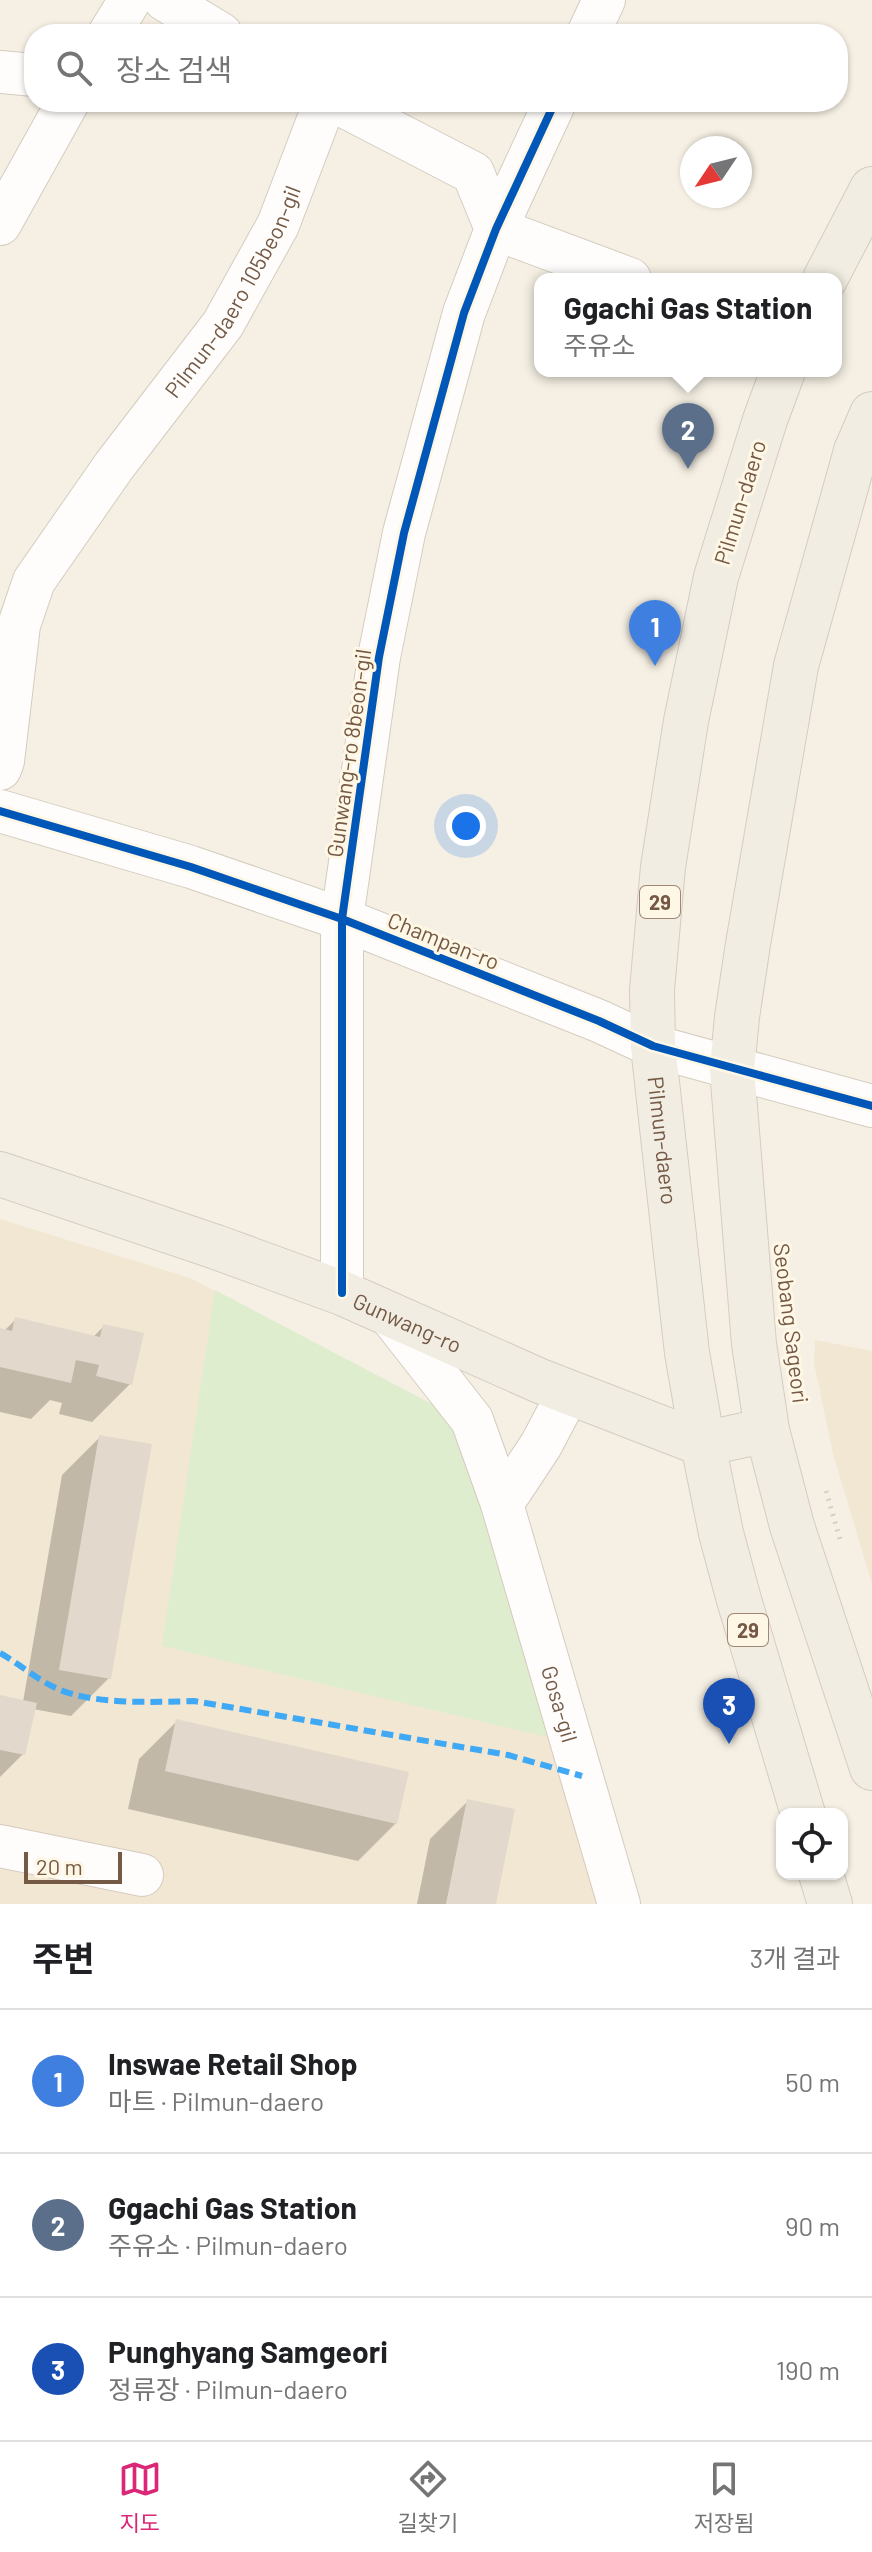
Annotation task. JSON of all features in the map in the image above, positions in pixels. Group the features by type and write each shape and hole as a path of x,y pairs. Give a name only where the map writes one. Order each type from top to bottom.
{"main road":[{"path":"828,273 872,189"},
{"name":"Pilmun-daero","path":"781,377 716,577 686,721 663,867 652,990 653,1046 687,1353 703,1444 721,1533 739,1600 801,1808"},
{"path":"872,414 856,451 796,666 746,958 732,1069 754,1344 767,1430 792,1526 872,1768"},
{"name":"Gunwang-ro","path":"0,1174 342,1293 569,1392 703,1444"},
{"path":"703,1444 767,1430"},
{"path":"823,1880 830,1904"}],"street":[{"path":"115,24 130,0"},
{"path":"165,0 205,24"},
{"path":"593,24 604,0"},
{"path":"0,72 24,74"},
{"path":"0,224 62,112"},
{"name":"Pilmun-daero 105beon-gil","path":"0,769 19,625 34,581 114,466 223,324 278,225 321,112"},
{"path":"355,112 473,173 496,229 614,273"},
{"name":"Gunwang-ro 8beon-gil","path":"342,1293 342,919 379,657 404,533 464,313 496,229 550,112"},
{"name":"Champan-ro","path":"0,811 191,867 342,919 599,1021 653,1046 872,1106"},
{"name":"Gosa-gil","path":"388,1313 472,1420 502,1504 619,1904"},
{"path":"502,1504 541,1445 569,1392"},
{"path":"0,1846 142,1875"}],"path":[{"path":"825,1488 842,1546"}],"shaded area":[{"path":"0,1219 190,1278 445,1411 604,1904 0,1904"},
{"path":"815,1340 872,1351 872,1584 833,1454 814,1363"}],"green space":[{"path":"215,1290 445,1411 458,1429 556,1739 162,1646"}],"building":[{"path":"15,1317 100,1337 103,1324 144,1333 132,1385 96,1376 99,1365 76,1360 71,1383 0,1367 0,1328 12,1331"},
{"path":"99,1435 152,1444 111,1679 59,1670"},
{"path":"0,1695 37,1703 25,1755 0,1750"},
{"path":"176,1719 409,1772 397,1824 165,1771"},
{"path":"467,1799 515,1809 496,1904 446,1904"}],"marked path":[{"path":"0,1653 50,1685 89,1698 194,1701 508,1755 582,1776"}],"cycle path":[{"path":"342,1293 342,919 379,657 404,533 464,313 496,229 550,112"},
{"path":"0,811 191,867 342,919 599,1021 653,1046 872,1106"}],"place":[{"name":"Ggachi Gas Station","path":"688,469"},
{"name":"Inswae Retail Shop","path":"655,666"},
{"name":"Punghyang Samgeori","path":"729,1744"}]}
